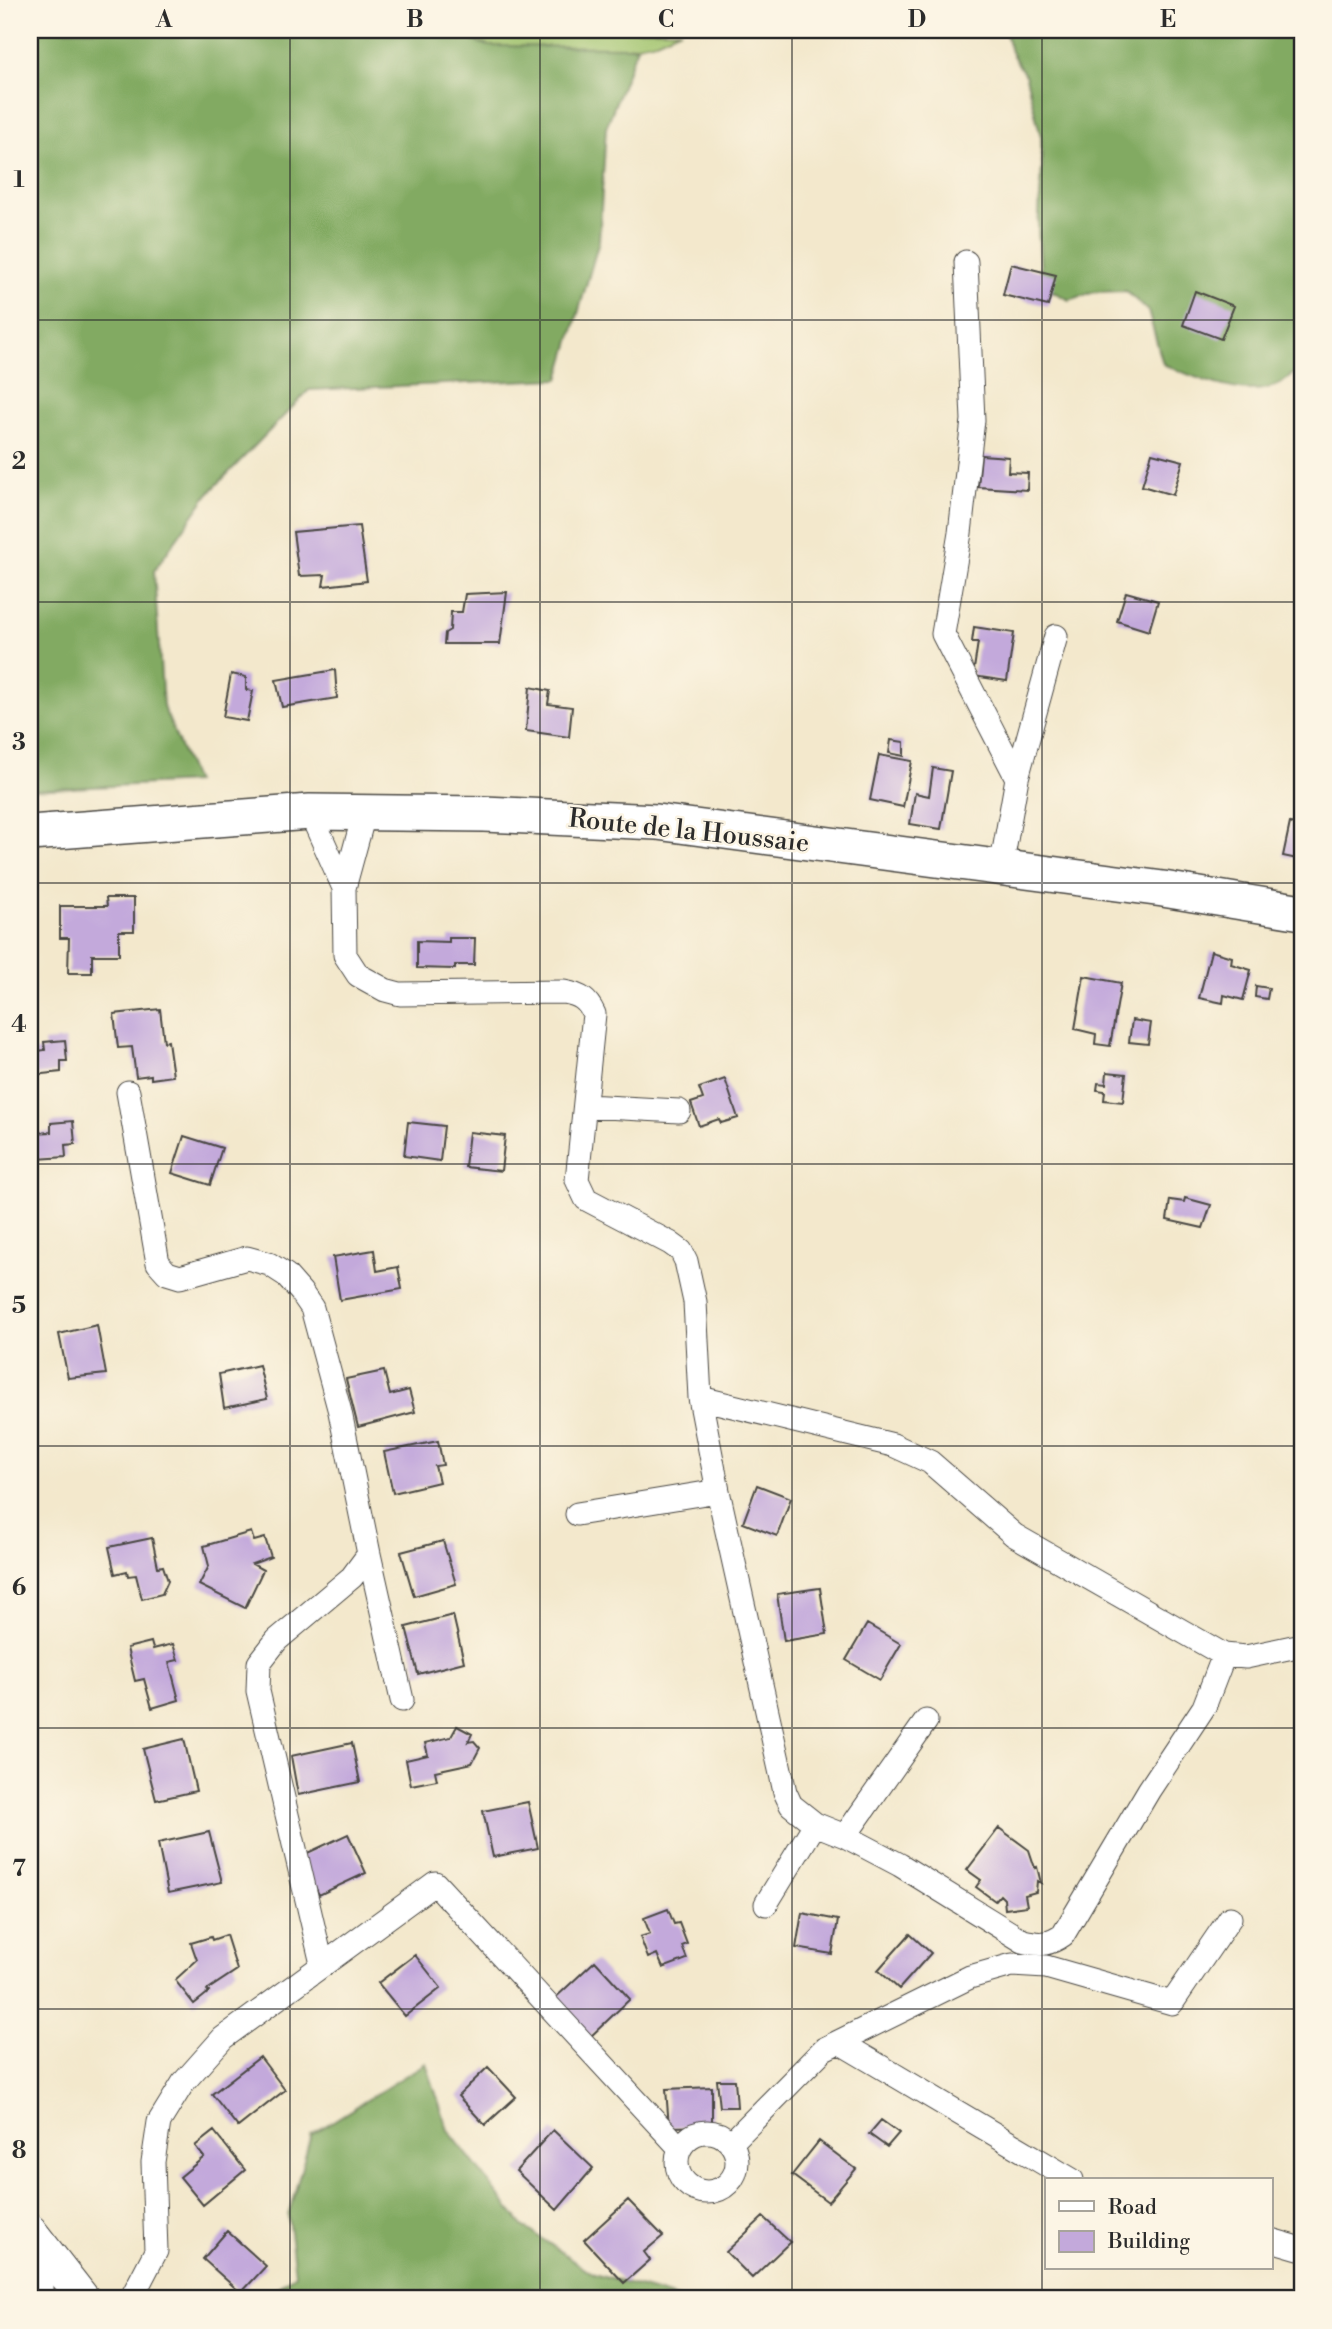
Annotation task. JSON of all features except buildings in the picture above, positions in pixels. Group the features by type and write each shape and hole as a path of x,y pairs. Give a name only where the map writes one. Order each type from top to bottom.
{"main road":[{"name":"Route de la Houssaie","path":"30,833 310,812 484,814 657,821 1163,889 1302,912"},
{"path":"36,2238 84,2299"}],"street":[{"path":"966,261 973,420 960,533 943,634 1017,778"},
{"path":"1001,868 1017,778 1056,636"},
{"path":"365,811 344,888 345,955 358,975 378,987 400,994 564,992 578,995 588,1001 594,1014 577,1180 586,1199 670,1243 681,1251 686,1261 695,1303 700,1398 785,1792 791,1805 815,1825 845,1836 900,1865 1023,1941 1051,1943 1063,1935 1149,1790 1204,1707 1224,1655"},
{"path":"310,812 344,888"},
{"path":"128,1092 158,1263 167,1273 180,1277 247,1258 269,1264 286,1275 312,1308 340,1412 402,1700"},
{"path":"586,1106 679,1111"},
{"path":"700,1398 893,1445 913,1453 930,1462 1014,1535 1224,1655 1246,1657 1302,1646"},
{"path":"577,1514 718,1491"},
{"path":"322,1964 258,1690 259,1663 277,1640 352,1577 369,1554"},
{"path":"845,1836 926,1721"},
{"path":"766,1904 815,1825"},
{"path":"131,2299 156,2250 153,2162 159,2122 183,2083 223,2038 435,1883 680,2148"},
{"path":"731,2143 824,2049 971,1977 1012,1965 1046,1968 1172,2003 1230,1917"},
{"path":"839,2042 1069,2178"},
{"path":"704,2132 723,2136 731,2143 738,2161 726,2187 706,2192 696,2190 681,2177 678,2168 680,2148 694,2135 704,2132"},
{"path":"36,2238 42,2299"},
{"path":"1272,2240 1302,2249"}],"green space":[{"path":"30,30 446,30 488,46 637,47 606,128 599,241 559,379 309,390 208,494 154,571 163,706 195,782 30,790"},
{"path":"441,30 681,30 656,41 613,50 488,46"},
{"path":"1005,30 1302,30 1302,361 1290,377 1274,386 1257,390 1237,389 1198,378 1163,364 1148,311 1126,291 1095,292 1069,300 1042,286 1038,228 1041,137 1026,77 1011,52"},
{"path":"426,2063 448,2130 523,2226 594,2274 680,2299 263,2299 295,2274 288,2216 311,2135"}]}
